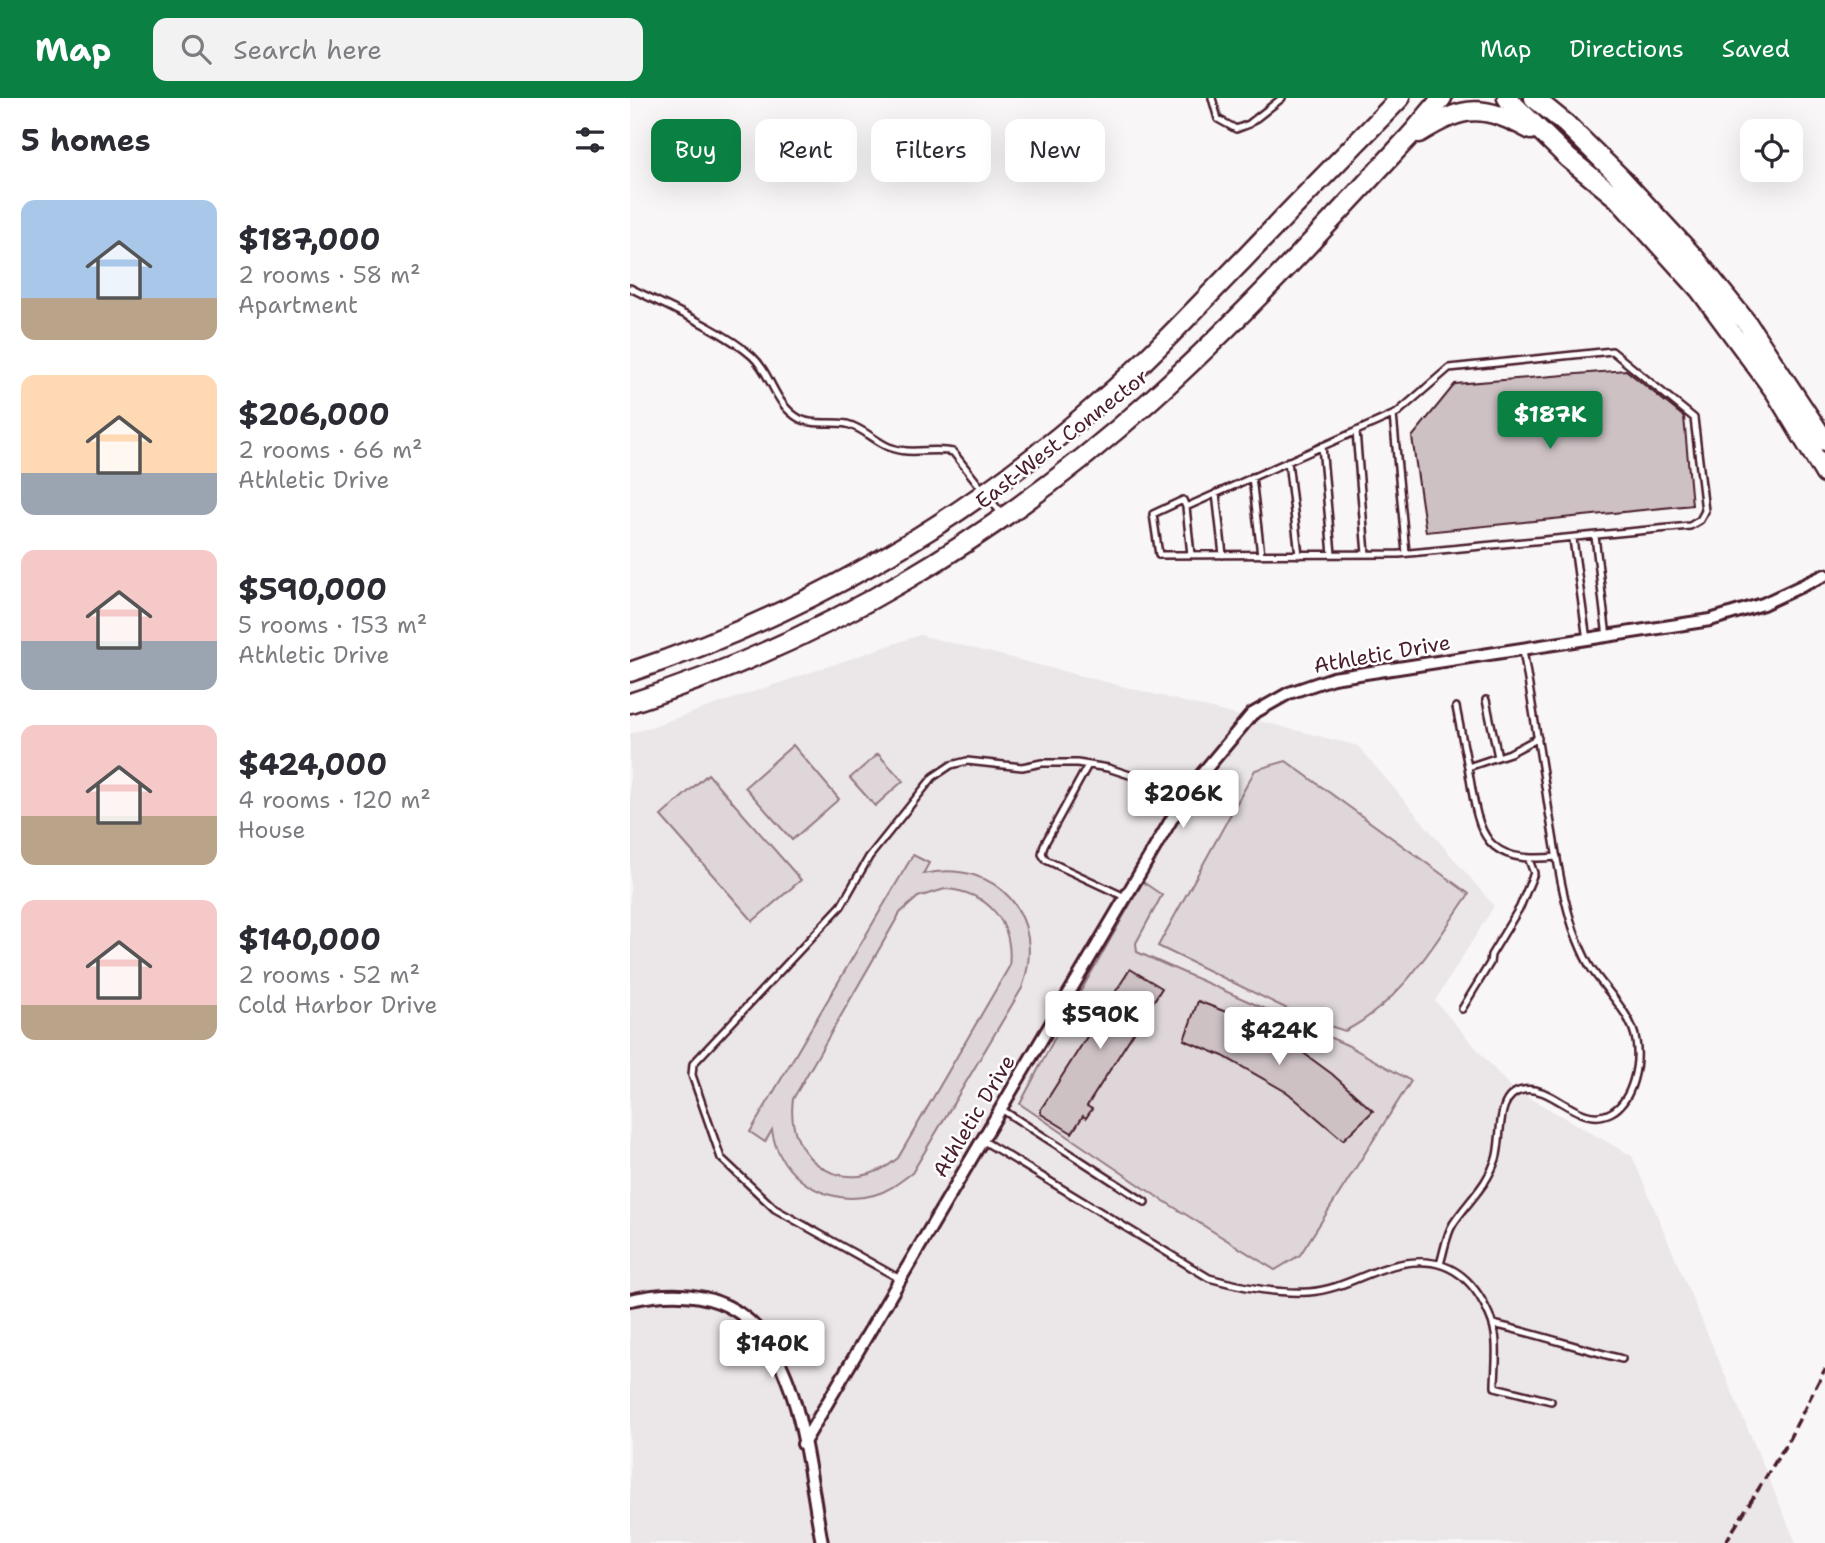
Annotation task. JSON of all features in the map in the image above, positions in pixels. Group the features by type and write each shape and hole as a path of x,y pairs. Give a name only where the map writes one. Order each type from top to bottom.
{"main road":[{"name":"East-West Connector","path":"630,672 725,636 812,597 893,553 986,492 1064,432 1135,370 1401,98"},
{"name":"East-West Connector","path":"630,702 727,668 814,630 897,585 1004,517 1085,456 1184,370 1320,233 1407,140 1442,98"},
{"path":"1507,98 1617,198 1699,289 1776,393 1825,474"},
{"path":"1534,98 1566,124 1653,211 1721,289 1772,359 1825,441"},
{"path":"1549,98 1566,124"},
{"path":"1407,140 1443,118 1474,109 1504,116 1548,138"}],"street":[{"name":"Athletic Drive","path":"803,1444 1189,788 1252,715 1289,692 1333,678 1710,620 1763,604 1825,575"},
{"path":"630,1300 665,1294 693,1296 733,1310 755,1326 774,1348 788,1377 822,1543"}],"lane":[{"path":"1212,98 1218,120 1236,129 1249,124 1282,98"},
{"path":"630,288 706,327 750,354 765,372 772,390 787,410 800,419 812,423 848,424 889,447 905,452 941,449 953,452 1004,517"},
{"path":"1186,507 1393,415 1449,368 1612,351 1694,418 1705,511 1700,520 1690,526 1595,537 1406,554 1299,555 1261,555 1223,555 1191,555 1159,555 1153,514 1183,500 1191,555"},
{"path":"1393,415 1406,554"},
{"path":"1356,431 1366,554"},
{"path":"1322,446 1332,554"},
{"path":"1288,461 1299,555"},
{"path":"1252,477 1261,555"},
{"path":"1216,493 1223,555"},
{"path":"1595,537 1607,637"},
{"path":"1573,539 1588,640"},
{"path":"1440,1264 1452,1226 1490,1175 1497,1156 1503,1109 1508,1099 1522,1090 1533,1090 1585,1114 1604,1115 1622,1102 1636,1070 1636,1036 1580,948 1573,929 1557,857 1523,650"},
{"path":"1486,699 1498,757"},
{"path":"1456,707 1478,825 1485,839 1499,849 1529,860 1557,857"},
{"path":"1468,767 1498,757 1538,738"},
{"path":"900,1279 775,1209 721,1158 692,1075 693,1063 841,906 869,857 933,777 951,765 967,761 1022,767 1042,764 1088,765 1108,768 1176,790 1189,788"},
{"path":"1088,765 1044,845 1042,854 1046,860 1125,897"},
{"path":"1462,1009 1520,906 1534,873 1529,860"},
{"path":"1001,1109 1145,1202"},
{"path":"982,1140 1209,1278 1243,1287 1309,1292 1416,1262 1440,1264 1459,1271 1475,1288 1493,1324 1496,1334 1496,1387 1551,1401"},
{"path":"1493,1324 1622,1359"}],"shaded area":[{"path":"920,635 1358,746 1494,906 1435,1001 1510,1087 1632,1156 1796,1543 630,1543 630,734"},
{"path":"793,745 839,799 792,840 745,787"},
{"path":"878,754 903,781 875,806 850,778"},
{"path":"1286,761 1469,894 1400,988 1383,1005 1345,1031 1306,1018 1158,946 1255,770"},
{"path":"708,774 801,880 753,921 661,816"},
{"path":"913,855 929,863 923,874 950,871 973,875 994,884 1010,898 1022,916 1028,938 1028,962 1022,988 912,1173 894,1186 874,1195 857,1198 824,1193 795,1175 784,1162 776,1147 772,1130 765,1142 750,1132","holes":["945,889 961,891 986,904 1003,924 1010,951 1009,967 898,1158 879,1170 860,1176 841,1175 824,1169 809,1157 799,1141 793,1122 793,1099 900,913 918,897"]},
{"path":"1143,882 1162,895 1136,943 1137,952 1347,1045 1411,1081 1300,1255 1275,1270 1156,1196 1020,1104"}],"building":[{"path":"1626,370 1684,417 1692,505 1426,532 1412,437 1455,384"},
{"path":"1130,969 1162,988 1087,1106 1092,1109 1086,1118 1083,1116 1072,1133 1041,1114 1041,1109"},
{"path":"1198,1001 1244,1019 1290,1043 1332,1074 1373,1111 1343,1140 1288,1093 1223,1056 1184,1040"}],"railway":[{"path":"1725,1543 1787,1443 1825,1369"}]}
